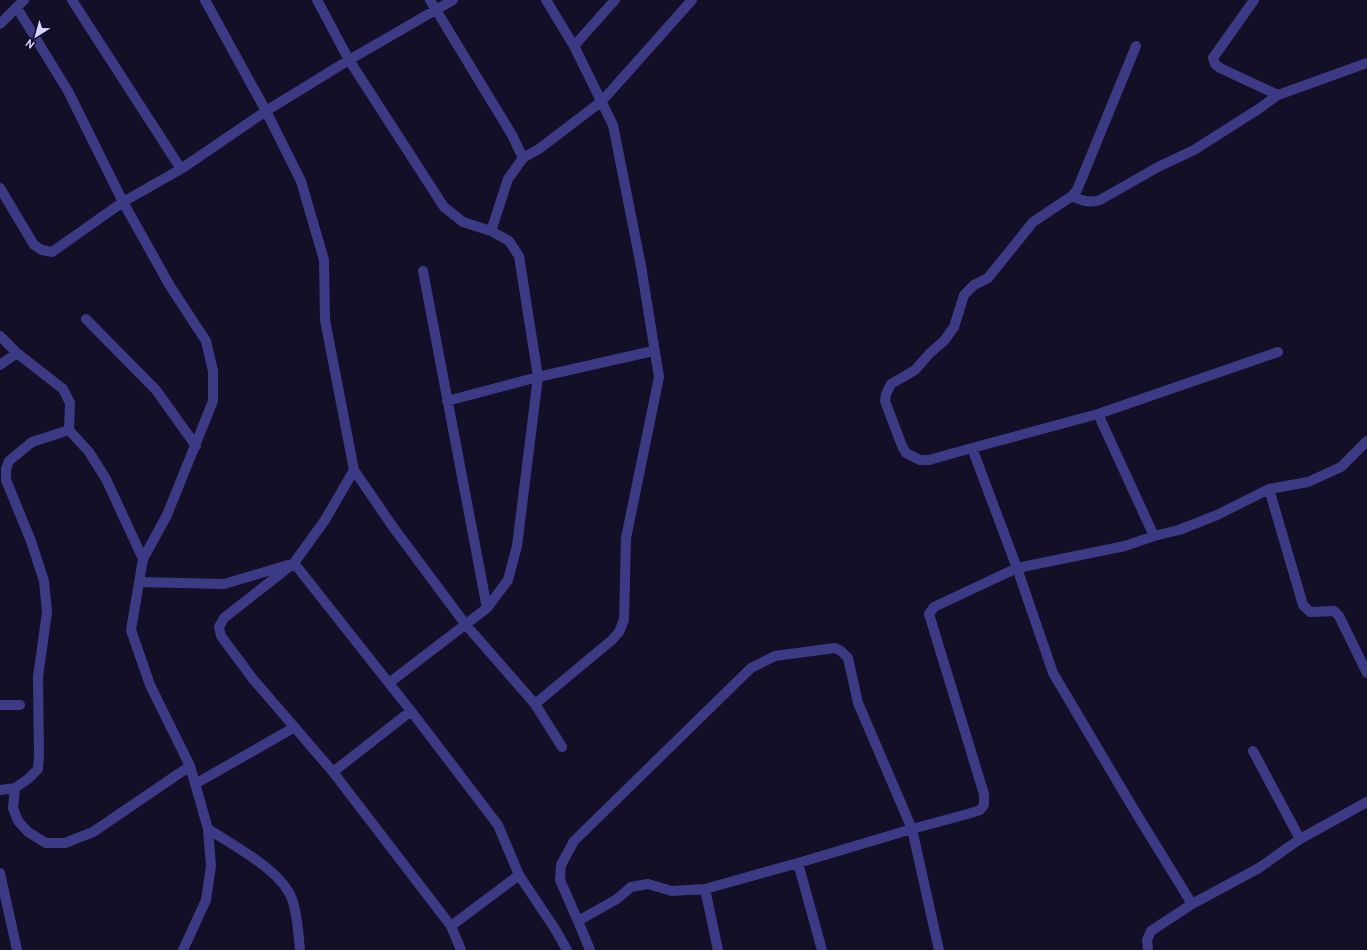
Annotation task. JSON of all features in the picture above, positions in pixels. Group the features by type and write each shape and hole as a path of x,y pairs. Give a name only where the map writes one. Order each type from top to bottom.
{"street":[{"path":"0,24 24,0"},
{"path":"72,0 181,169"},
{"path":"205,0 266,111 301,181 324,260 325,320 354,470 466,625 535,704 562,747"},
{"path":"317,0 349,60 444,207 463,222 491,231 509,241 519,256 538,377 518,546 508,580 486,608 466,625 389,683"},
{"path":"430,0 512,135 523,158"},
{"path":"0,188 34,245 42,250 52,252 123,202 181,169 266,111 349,60 453,0"},
{"path":"535,704 612,640 619,632 624,620 626,538 659,377 641,266 613,126 574,46 546,0"},
{"path":"574,46 615,0"},
{"path":"491,231 508,179 523,158 539,149 602,102 692,0"},
{"path":"1254,0 1213,58 1215,64 1220,68 1278,95"},
{"path":"17,8 68,91 123,202 170,286 206,340 213,371 213,401 167,515 144,559 132,630 150,685 190,766 208,829 211,866 206,900 183,950"},
{"path":"1136,46 1077,190 1072,196 1033,222 988,278 974,285 964,295 954,327 944,341 930,353 915,370 891,384 886,394 885,402 899,439 906,453 920,460 929,460 1098,414 1278,352"},
{"path":"1072,196 1082,201 1093,202 1100,200 1158,167 1194,150 1278,95 1367,63"},
{"path":"423,271 486,608"},
{"path":"86,319 156,390 196,446"},
{"path":"0,336 17,353 64,388 70,403 69,430 89,452 106,479 144,559"},
{"path":"447,400 538,377 654,351"},
{"path":"0,365 17,353"},
{"path":"1098,414 1154,536"},
{"path":"0,790 15,788 28,779 38,769 40,755 38,677 47,612 44,581 31,540 6,480 6,469 9,461 32,442 69,430"},
{"path":"578,921 617,899 631,887 648,884 672,891 705,889 798,863 912,828 980,810 984,805 984,794 929,614 934,607 1017,568 1124,546 1154,536 1179,530 1217,515 1269,489 1308,482 1341,466 1367,441"},
{"path":"972,448 1017,568 1053,673 1192,904"},
{"path":"354,470 325,520 294,564 224,618 219,627 221,636 253,678 333,772 451,926 461,950"},
{"path":"1269,489 1303,605 1310,612 1334,611 1339,616 1367,673"},
{"path":"139,582 224,584 294,564"},
{"path":"294,564 411,711 498,825 519,875 555,929 567,950"},
{"path":"590,950 560,880 561,865 574,841 751,668 774,656 835,648 841,651 848,658 858,703 912,828 939,950"},
{"path":"0,705 20,705"},
{"path":"333,772 411,711"},
{"path":"195,784 294,727"},
{"path":"1253,751 1300,839"},
{"path":"15,788 13,808 18,821 28,832 46,843 65,843 93,832 190,766"},
{"path":"1148,950 1148,940 1151,930 1192,904 1259,868 1300,839 1367,802"},
{"path":"208,829 270,870 282,882 292,898 296,911 300,950"},
{"path":"798,863 822,950"},
{"path":"0,873 1,889 17,950"},
{"path":"451,926 519,875"},
{"path":"705,889 718,950"}]}
